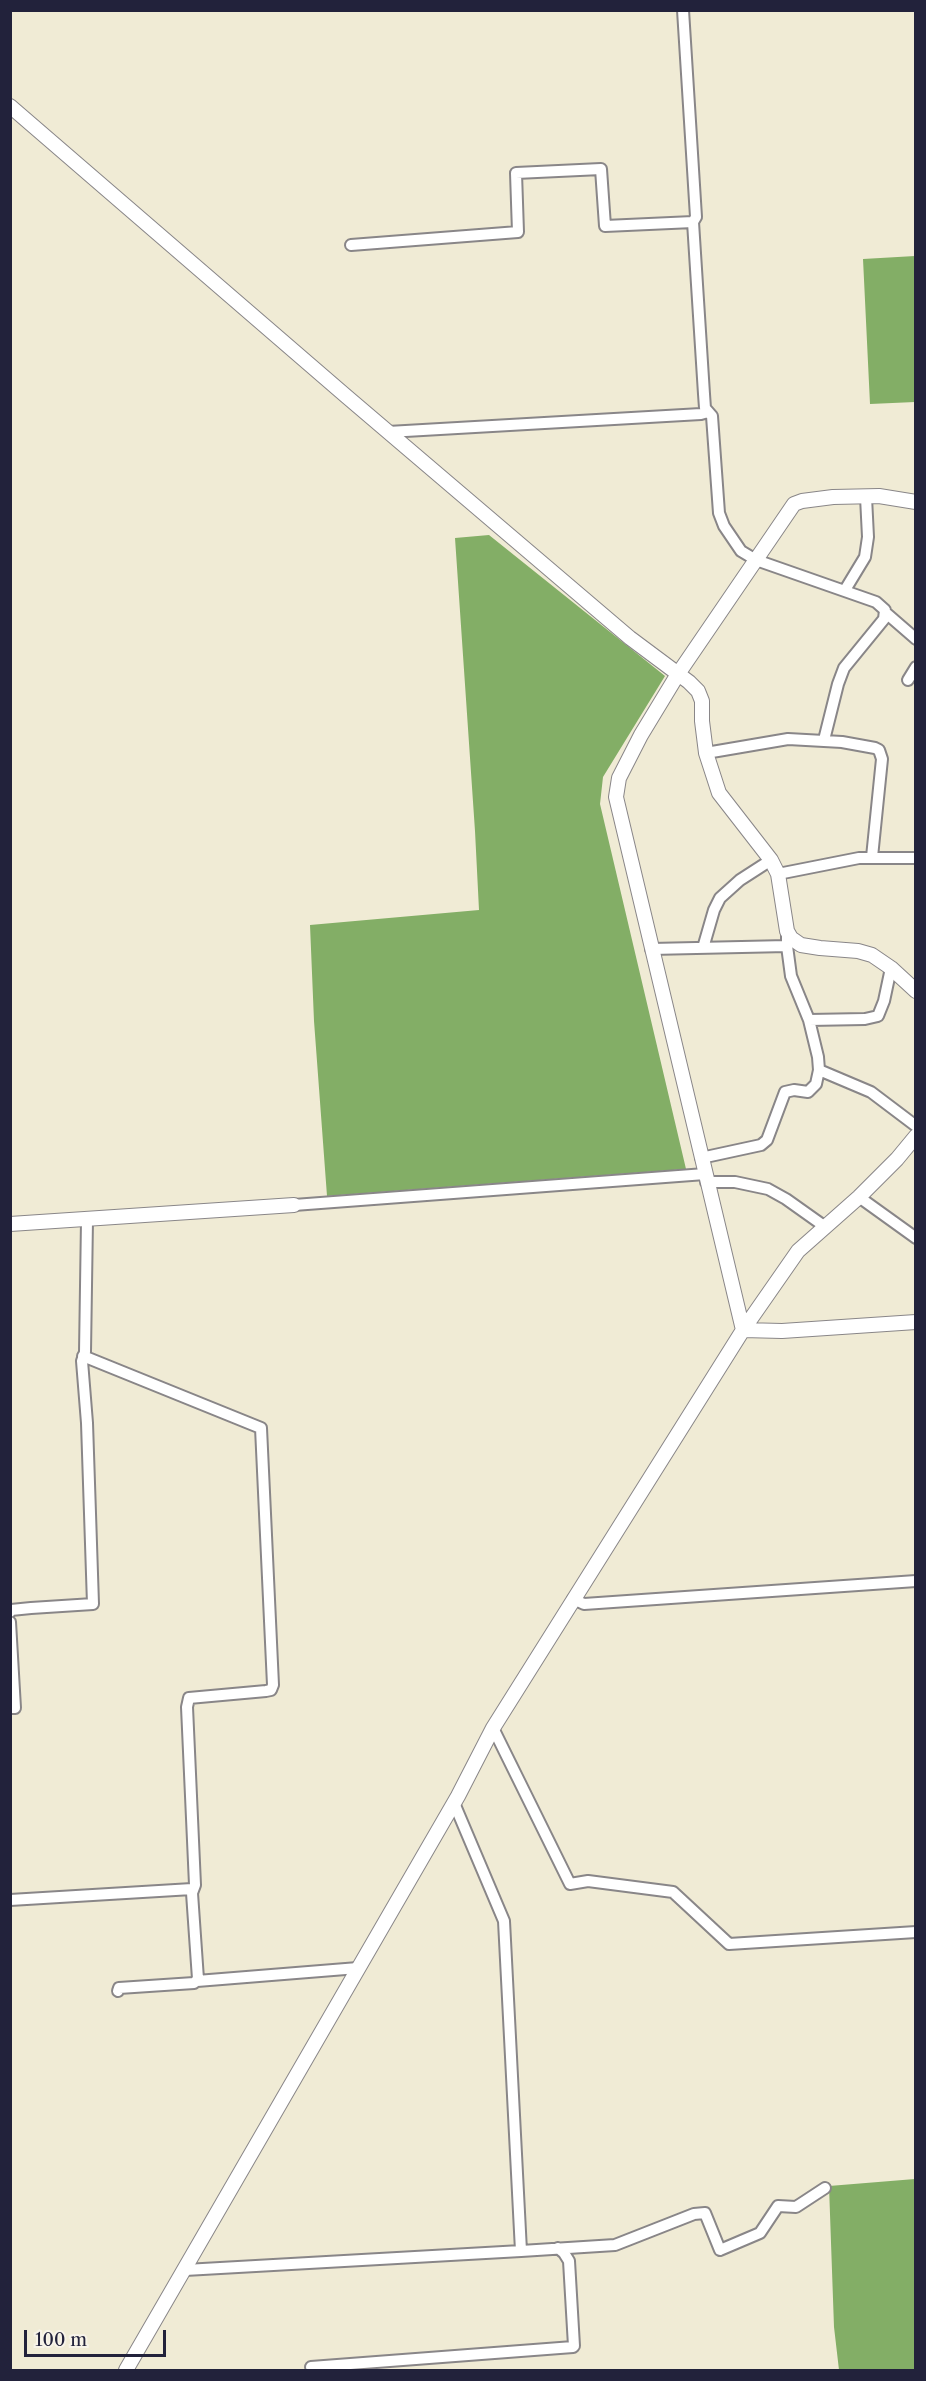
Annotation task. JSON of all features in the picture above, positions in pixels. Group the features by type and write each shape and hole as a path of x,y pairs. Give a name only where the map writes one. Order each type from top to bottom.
{"street":[{"path":"683,10 704,394 708,412 712,416 719,513 741,551 756,560 845,590 884,607 884,618 844,668 825,740"},
{"path":"10,106 388,432 630,638 678,674 700,695 706,753 718,793 771,860 778,873 791,976 816,1043 819,1070 813,1089 808,1092 794,1090 785,1092 765,1143 756,1147 701,1158"},
{"path":"351,245 518,232 516,174 601,169 605,226 693,222"},
{"path":"388,432 708,412"},
{"path":"845,590 862,565 867,548 866,497"},
{"path":"743,1330 616,806 617,787 626,762 678,674 794,504 816,499 866,497 897,498 915,502"},
{"path":"885,613 915,639"},
{"path":"908,680 915,666"},
{"path":"706,753 778,740 825,740 868,745 879,750 881,755 872,857"},
{"path":"778,873 872,857 915,858"},
{"path":"704,948 714,910 720,898 740,880 771,860"},
{"path":"787,931 791,938 801,945 858,951 872,955 891,968 915,991"},
{"path":"651,949 787,946"},
{"path":"809,1020 865,1019 878,1016 884,1001 891,968"},
{"path":"819,1070 871,1092 915,1126"},
{"path":"126,2370 454,1803 493,1728 743,1330 798,1251 859,1197 897,1159 915,1136"},
{"path":"10,1224 706,1178 768,1190 786,1199 824,1226"},
{"path":"859,1197 915,1238"},
{"path":"10,1612 31,1608 93,1604 87,1423 82,1361 85,1352 87,1220"},
{"path":"743,1330 782,1331 915,1322"},
{"path":"83,1356 261,1428 273,1685 271,1690 266,1691 189,1698 195,1885 192,1889 197,1981"},
{"path":"573,1599 584,1604 915,1581"},
{"path":"10,1622 15,1708 10,1708"},
{"path":"493,1728 570,1884 588,1881 673,1892 729,1944 915,1932"},
{"path":"454,1803 504,1921 521,2251"},
{"path":"10,1900 192,1889"},
{"path":"118,1991 119,1988 358,1968"},
{"path":"185,2270 615,2245 694,2214 705,2213 720,2250 760,2233 778,2206 796,2207 825,2188"},
{"path":"311,2367 573,2347 569,2261 558,2248"}],"green space":[{"path":"915,256 915,402 870,404 863,259"},
{"path":"489,535 665,676 603,777 600,804 686,1169 327,1196 314,1021 310,925 479,910 455,538"},
{"path":"915,2179 915,2370 839,2370 834,2327 829,2186"}]}
